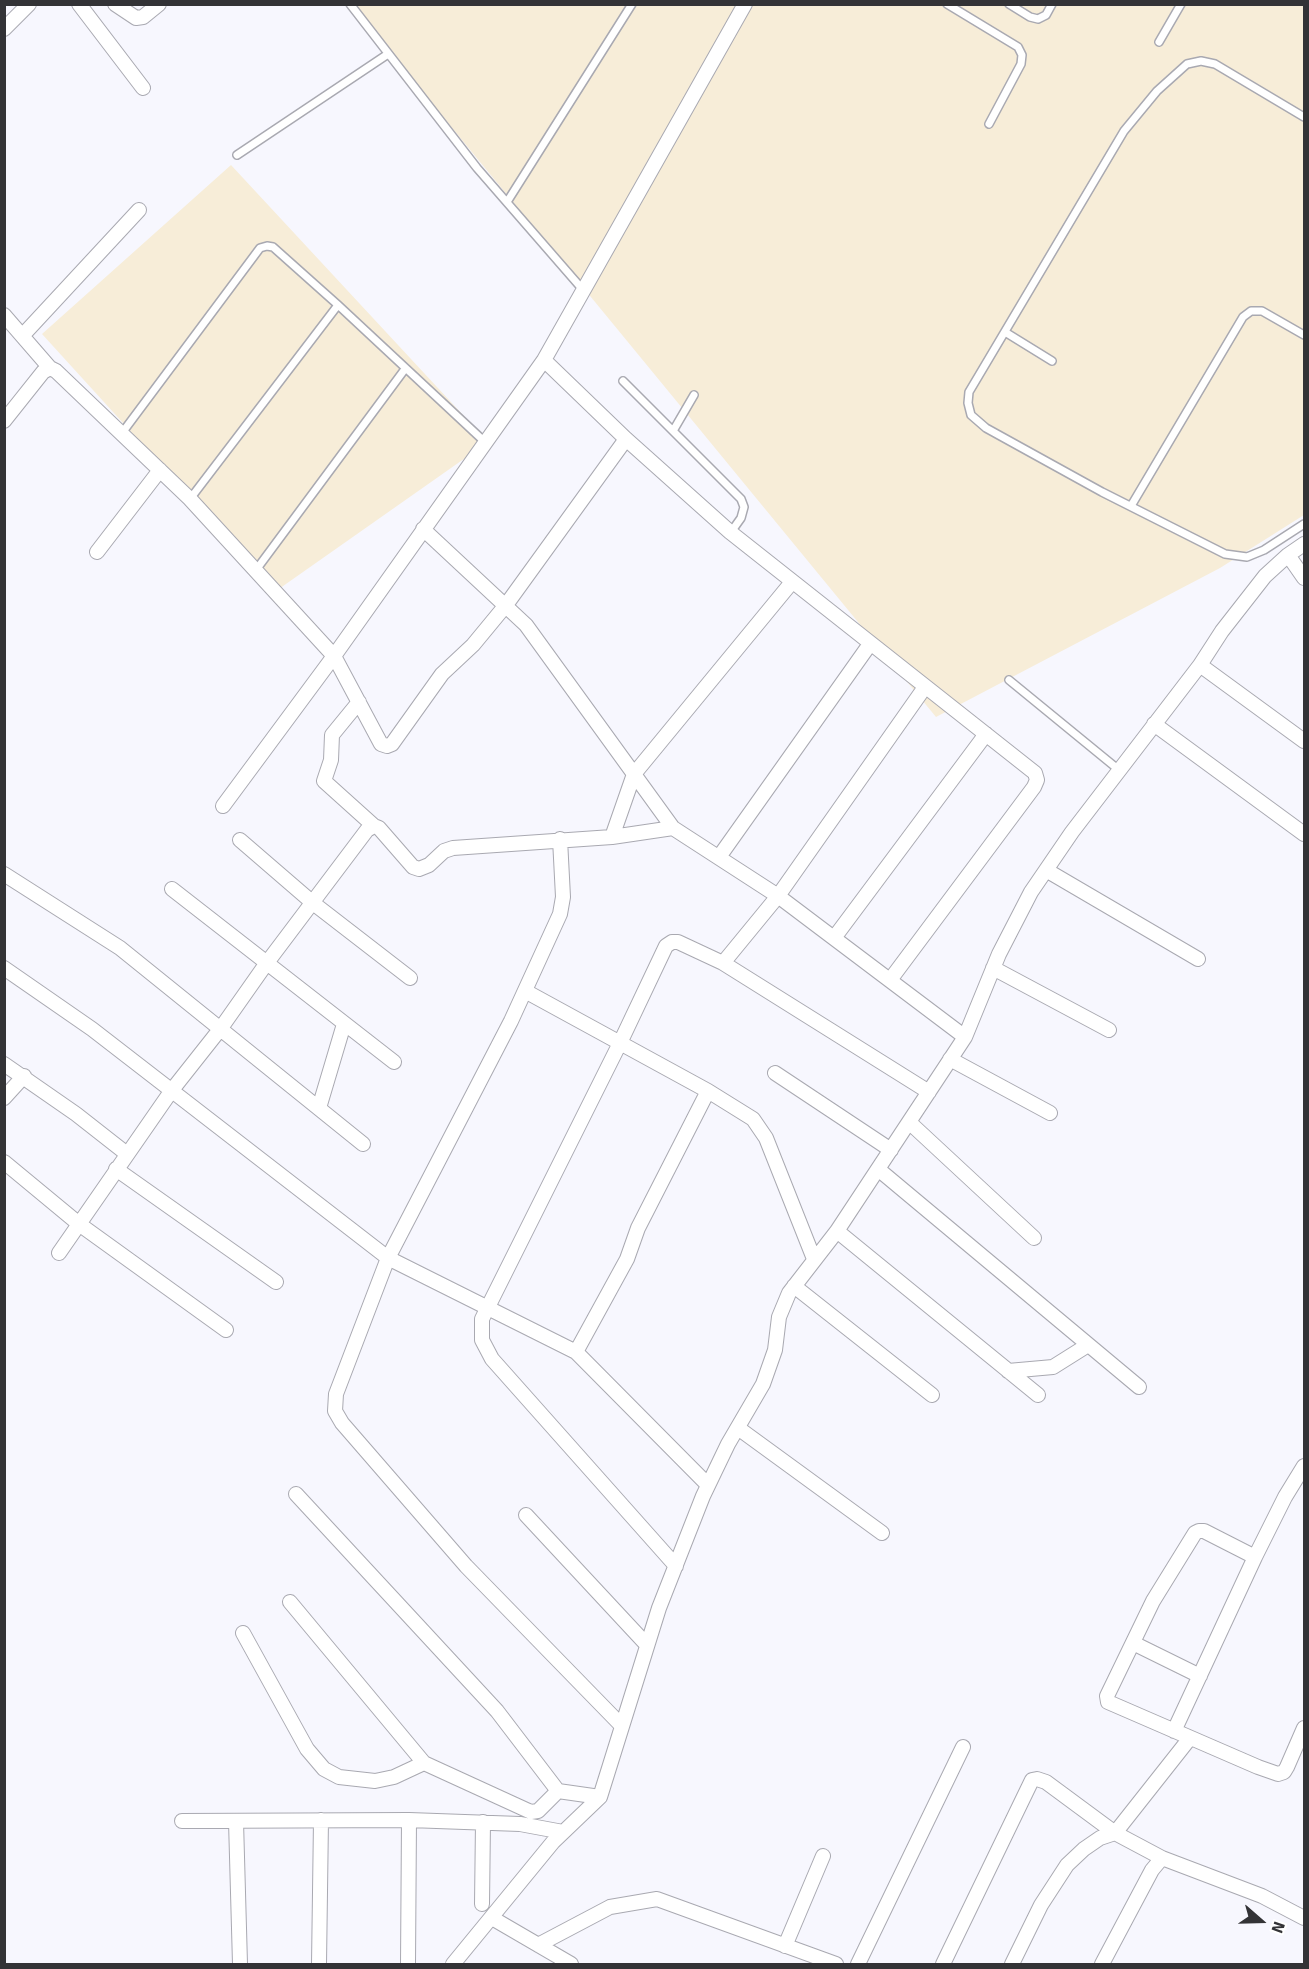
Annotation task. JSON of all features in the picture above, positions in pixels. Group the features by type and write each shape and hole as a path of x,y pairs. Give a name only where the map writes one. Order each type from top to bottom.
{"street":[{"path":"4,29 29,4"},
{"path":"80,4 142,88"},
{"path":"115,4 135,18 143,16 159,4"},
{"path":"223,806 334,656 544,360 745,4"},
{"path":"23,335 139,210"},
{"path":"4,315 50,368 56,371 190,499 334,656 381,744 387,746 392,744 442,674 473,645 506,605 626,439"},
{"path":"544,360 626,439 730,532 1035,773 1034,787 890,980"},
{"path":"4,421 43,372 50,368"},
{"path":"97,552 160,470"},
{"path":"423,529 526,625 674,828 778,896 965,1037"},
{"path":"453,1965 563,1832 600,1797 647,1645 676,1566 708,1485 763,1384 775,1350 779,1317 789,1293 837,1231 965,1037 993,968 1031,892 1046,870 1265,576 1288,555 1305,544"},
{"path":"1288,555 1305,578"},
{"path":"612,837 634,774 792,582"},
{"path":"719,857 870,644"},
{"path":"1200,665 1305,741"},
{"path":"723,963 778,896 925,687"},
{"path":"359,702 332,735 332,760 324,781 379,828 413,867 419,869 429,865 444,851 453,848 612,837 674,828"},
{"path":"1154,724 1305,834"},
{"path":"834,938 986,734"},
{"path":"59,1253 172,1090 221,1028 367,830 374,826"},
{"path":"560,839 563,897 560,914 525,991 388,1258 336,1394 335,1410 342,1423 466,1566 621,1725"},
{"path":"240,840 313,903 410,978"},
{"path":"1046,870 1198,959"},
{"path":"4,874 120,948 363,1144"},
{"path":"172,889 394,1062"},
{"path":"676,1566 492,1359 482,1340 482,1318 666,946 672,942 678,942 723,963 928,1092"},
{"path":"4,968 92,1029 388,1258 576,1352 708,1485"},
{"path":"993,968 1109,1030"},
{"path":"525,991 708,1091 753,1119 760,1126 814,1259"},
{"path":"319,1108 344,1024"},
{"path":"950,1059 1050,1113"},
{"path":"4,1064 24,1076 127,1154"},
{"path":"775,1073 891,1150"},
{"path":"4,1098 24,1076"},
{"path":"576,1352 627,1259 638,1228 708,1091"},
{"path":"909,1122 1034,1238"},
{"path":"4,1162 79,1224 226,1330"},
{"path":"116,1169 276,1282"},
{"path":"878,1169 1139,1387"},
{"path":"837,1231 1038,1395"},
{"path":"794,1286 932,1395"},
{"path":"1008,1371 1053,1367 1088,1345"},
{"path":"738,1428 882,1533"},
{"path":"1174,1731 1255,1557 1305,1466"},
{"path":"296,1494 497,1711 558,1791 600,1797"},
{"path":"526,1515 647,1645"},
{"path":"1255,1557 1204,1531 1195,1533 1153,1600 1107,1696 1108,1702 1278,1774 1284,1772 1287,1767 1304,1728"},
{"path":"290,1602 424,1763 531,1812 538,1812 558,1791"},
{"path":"243,1633 307,1749 324,1769 339,1777 375,1781 394,1777 424,1763"},
{"path":"1133,1643 1200,1676"},
{"path":"1012,1965 1041,1905 1066,1865 1083,1849 1100,1838 1115,1833 1190,1738"},
{"path":"858,1965 963,1747"},
{"path":"943,1965 1032,1780 1046,1782 1115,1833 1162,1858 1262,1896 1305,1918"},
{"path":"319,1965 321,1820"},
{"path":"408,1965 409,1820"},
{"path":"182,1821 483,1822 520,1824 563,1832"},
{"path":"236,1821 240,1965"},
{"path":"482,1904 483,1822"},
{"path":"785,1946 823,1856"},
{"path":"1102,1965 1152,1870 1162,1858"},
{"path":"538,1945 610,1907 657,1899 836,1965"},
{"path":"492,1918 571,1965"}],"lane":[{"path":"350,4 477,168 584,291"},
{"path":"507,202 632,4"},
{"path":"947,4 1018,46 1022,55 1021,64 988,124"},
{"path":"1009,4 1030,17 1038,19 1046,15 1052,4"},
{"path":"1159,42 1181,4"},
{"path":"237,155 388,54"},
{"path":"1305,117 1215,64 1201,61 1187,64 1157,91 1124,131 969,392 968,403 971,415 986,428 1225,555 1238,558 1248,557 1264,550 1305,524"},
{"path":"122,433 260,248 267,246 273,247 338,305 486,443"},
{"path":"190,499 338,305"},
{"path":"1131,507 1243,317 1251,311 1262,311 1305,335"},
{"path":"1005,332 1052,361"},
{"path":"256,570 405,369"},
{"path":"622,381 741,498 744,507 741,518 730,532"},
{"path":"673,431 694,395"},
{"path":"1009,680 1119,770"}],"shaded area":[{"path":"351,5 1304,5 1304,515 1220,568 936,717"},
{"path":"231,165 488,442 276,591 42,334"}]}
